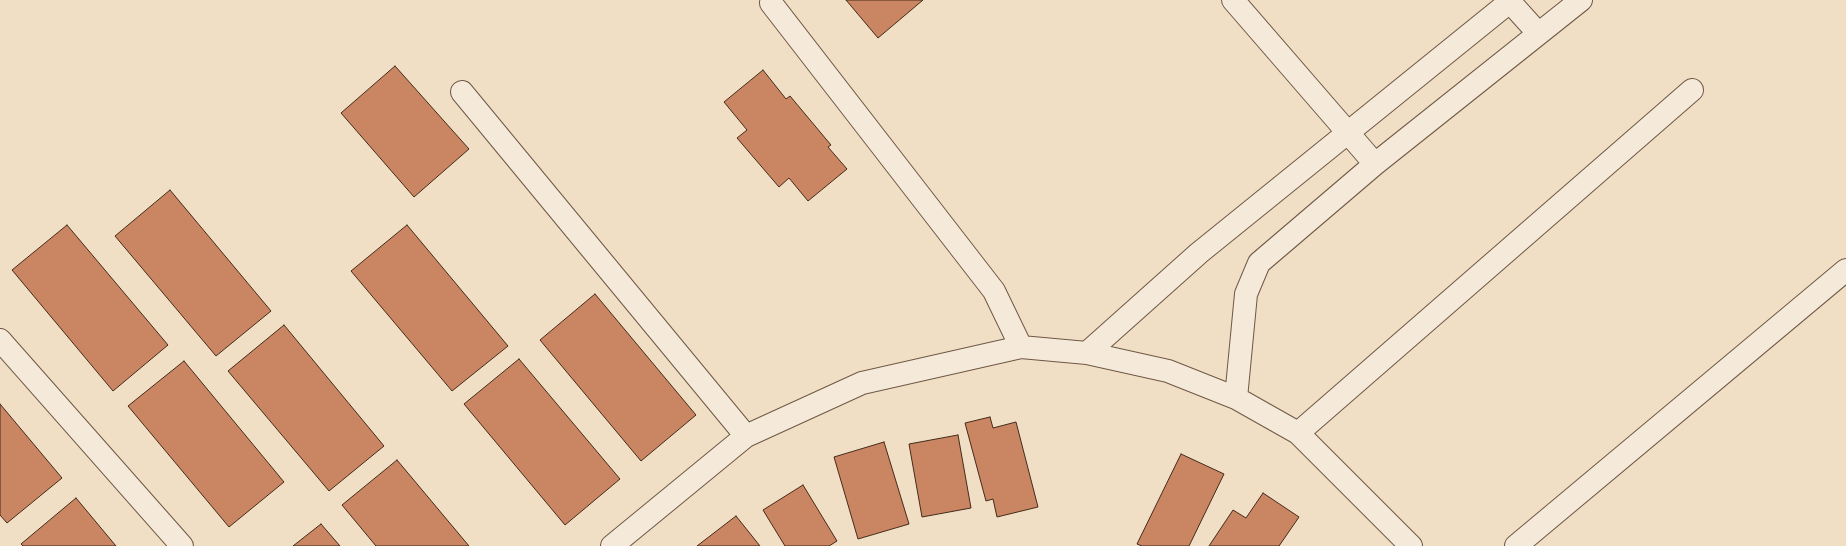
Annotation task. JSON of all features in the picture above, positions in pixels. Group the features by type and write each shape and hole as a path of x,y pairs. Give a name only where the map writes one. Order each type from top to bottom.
{"street":[{"path":"1233,0 1375,164"},
{"path":"1236,398 1246,294 1259,263 1375,164 1581,0"},
{"path":"1087,353 1199,252 1349,133 1511,1 1538,33"},
{"path":"772,3 994,291 1021,347"},
{"path":"1298,433 1692,90"},
{"path":"462,92 746,436"},
{"path":"1516,546 1846,270"},
{"path":"0,340 182,546"},
{"path":"612,546 746,436 862,383 1021,347 1087,353 1168,372 1236,398 1298,433 1411,546"}],"building":[{"path":"846,0 923,0 878,38"},
{"path":"395,66 469,149 414,197 341,113"},
{"path":"763,70 786,99 790,96 831,145 828,147 847,169 808,201 789,178 779,187 737,138 747,130 724,102"},
{"path":"170,190 271,311 216,356 115,236"},
{"path":"67,225 168,345 113,391 12,270"},
{"path":"407,225 508,346 452,391 351,271"},
{"path":"595,294 696,415 641,461 540,340"},
{"path":"284,325 384,446 329,491 228,371"},
{"path":"519,359 620,479 565,525 464,404"},
{"path":"184,361 284,482 229,527 128,406"},
{"path":"0,404 62,478 7,523 0,515"},
{"path":"990,417 993,428 1016,422 1038,507 997,517 993,499 986,501 965,423"},
{"path":"958,435 971,508 922,517 909,444"},
{"path":"884,442 909,524 858,539 834,457"},
{"path":"1181,454 1224,474 1189,546 1142,546 1137,544"},
{"path":"397,460 469,546 376,546 342,505"},
{"path":"803,485 837,541 829,546 785,546 763,510"},
{"path":"1263,493 1299,517 1279,546 1209,546 1233,510 1246,518"},
{"path":"76,498 116,546 23,546 21,544"},
{"path":"736,516 760,546 697,546"},
{"path":"321,524 340,546 293,546"}]}
